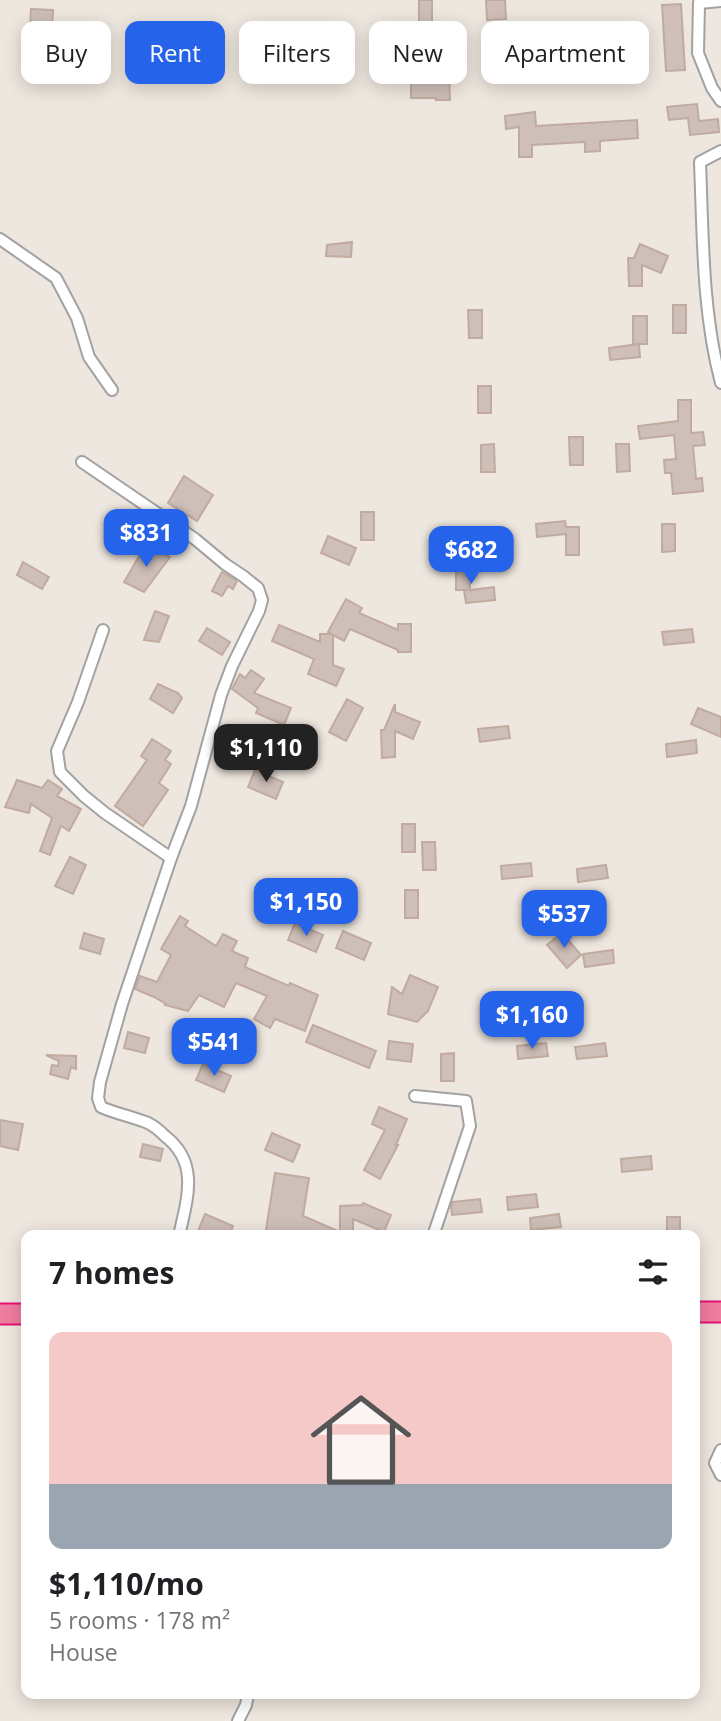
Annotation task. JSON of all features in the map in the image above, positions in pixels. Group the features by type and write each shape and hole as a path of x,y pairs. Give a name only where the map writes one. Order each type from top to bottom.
{"highway":[{"path":"700,1312 721,1312"},
{"path":"0,1314 21,1314"}],"street":[{"path":"721,1 699,1 698,53 712,88 721,101"},
{"path":"721,151 700,162 707,293 713,355 721,383"},
{"path":"0,239 57,278 77,318 89,357 112,390"},
{"path":"82,462 195,539 258,588 262,600 221,695 191,806 122,1004 100,1082 98,1098 102,1107 151,1124 174,1142 188,1169 188,1193 179,1230"},
{"path":"103,630 78,702 57,751 60,772 105,813 171,858"},
{"path":"415,1096 466,1101 470,1126 435,1230"},
{"path":"721,1450 715,1463 721,1475"},
{"path":"238,1721 247,1699"}],"building":[{"path":"419,0 432,0 432,21 419,21"},
{"path":"486,0 505,0 506,19 487,20"},
{"path":"681,4 685,70 666,71 662,5"},
{"path":"31,9 53,10 52,21 30,21"},
{"path":"411,84 449,84 450,100 411,98"},
{"path":"697,104 699,121 718,119 719,132 690,135 688,118 669,120 667,107"},
{"path":"535,112 536,126 637,120 638,138 600,141 600,151 585,152 585,142 532,145 532,157 519,157 519,127 506,129 505,116"},
{"path":"352,242 351,257 326,256 327,245"},
{"path":"640,244 668,256 661,273 642,265 642,286 629,286 628,258 634,258"},
{"path":"673,305 686,305 686,333 673,333"},
{"path":"468,310 482,310 482,338 469,338"},
{"path":"633,316 647,316 647,344 633,344"},
{"path":"639,344 640,357 610,360 609,348"},
{"path":"478,386 491,386 491,413 478,413"},
{"path":"678,400 691,400 691,433 703,432 705,445 693,446 696,479 702,478 703,491 673,494 671,473 665,473 664,460 676,459 674,435 640,439 638,426 678,421"},
{"path":"569,437 583,437 583,465 570,465"},
{"path":"494,444 495,472 481,472 481,445"},
{"path":"616,444 629,444 630,471 617,472"},
{"path":"184,476 213,495 197,521 168,503"},
{"path":"361,512 374,512 374,540 361,540"},
{"path":"565,521 566,527 579,527 579,555 566,555 566,534 537,537 536,524"},
{"path":"662,524 675,524 675,551 662,552"},
{"path":"120,525 134,533 137,526 146,531 138,547 115,535"},
{"path":"453,527 453,555 440,556 440,528"},
{"path":"328,536 356,548 349,565 321,553"},
{"path":"145,546 170,557 144,592 124,582"},
{"path":"23,562 49,577 42,589 17,575"},
{"path":"456,562 469,562 470,590 494,587 495,600 466,603 464,590 456,590"},
{"path":"222,572 237,581 233,589 228,586 222,596 212,591"},
{"path":"346,599 362,608 359,613 398,630 398,624 411,624 411,652 398,652 350,629 344,641 333,635 333,665 344,669 336,686 308,674 314,659 272,641 279,625 320,642 320,634 331,634 328,632"},
{"path":"155,611 169,616 159,642 144,640"},
{"path":"207,628 230,642 222,655 199,641"},
{"path":"692,629 694,642 664,645 662,632"},
{"path":"251,670 264,679 254,693 291,708 284,725 256,713 258,708 232,689 240,674 245,678"},
{"path":"158,684 178,693 182,698 173,713 150,699"},
{"path":"347,699 363,708 346,741 329,732"},
{"path":"395,704 395,712 420,722 413,739 395,731 395,757 382,758 381,730 384,730"},
{"path":"698,708 721,717 721,737 691,724"},
{"path":"508,726 510,738 480,742 478,729"},
{"path":"152,739 171,751 165,760 171,764 159,783 168,790 143,826 115,806 147,760 141,756"},
{"path":"696,740 697,753 667,757 666,744"},
{"path":"255,770 283,782 276,799 248,787"},
{"path":"17,780 42,788 48,780 62,789 57,796 81,809 69,831 61,826 50,855 40,851 52,818 31,804 29,813 5,807"},
{"path":"402,824 415,824 415,852 402,852"},
{"path":"422,842 435,842 436,870 423,870"},
{"path":"70,857 86,865 73,894 55,886"},
{"path":"531,863 532,876 502,879 501,866"},
{"path":"606,865 608,878 578,882 577,869"},
{"path":"405,890 418,890 418,918 405,918"},
{"path":"180,916 188,921 185,926 216,946 223,934 237,941 232,951 248,958 245,967 318,995 305,1031 275,1019 270,1028 254,1019 267,996 236,983 224,1007 199,995 188,1011 165,1005 135,989 140,976 157,982 171,955 161,949"},
{"path":"295,923 323,935 316,952 288,940"},
{"path":"343,931 371,943 364,960 336,948"},
{"path":"84,933 104,939 100,954 80,948"},
{"path":"562,933 581,955 567,968 547,945"},
{"path":"613,950 614,963 585,967 583,954"},
{"path":"410,975 438,987 428,1011 417,1022 388,1014 392,987 402,994"},
{"path":"313,1025 376,1051 369,1068 306,1042"},
{"path":"128,1032 149,1038 145,1053 124,1048"},
{"path":"389,1041 413,1044 411,1062 387,1059"},
{"path":"546,1043 548,1056 518,1059 517,1046"},
{"path":"605,1043 607,1056 577,1059 575,1047"},
{"path":"454,1053 454,1081 441,1081 441,1054"},
{"path":"46,1055 76,1056 76,1069 71,1067 68,1079 50,1074 52,1065 58,1066 59,1061"},
{"path":"203,1064 231,1076 224,1092 196,1080"},
{"path":"379,1107 407,1119 398,1145 380,1179 364,1170 385,1130 372,1124"},
{"path":"0,1120 23,1124 18,1150 0,1146"},
{"path":"272,1133 300,1145 293,1162 265,1150"},
{"path":"143,1144 163,1149 160,1161 140,1157"},
{"path":"651,1156 652,1169 622,1172 621,1159"},
{"path":"275,1173 309,1178 303,1216 335,1230 266,1230"},
{"path":"536,1194 538,1207 508,1210 507,1197"},
{"path":"480,1199 482,1212 452,1215 453,1202"},
{"path":"363,1203 391,1215 385,1230 353,1219 353,1230 340,1230 340,1206"},
{"path":"205,1214 233,1226 231,1230 198,1230"},
{"path":"559,1214 561,1227 531,1230 530,1218"},
{"path":"667,1217 680,1217 680,1230 667,1230"}]}
